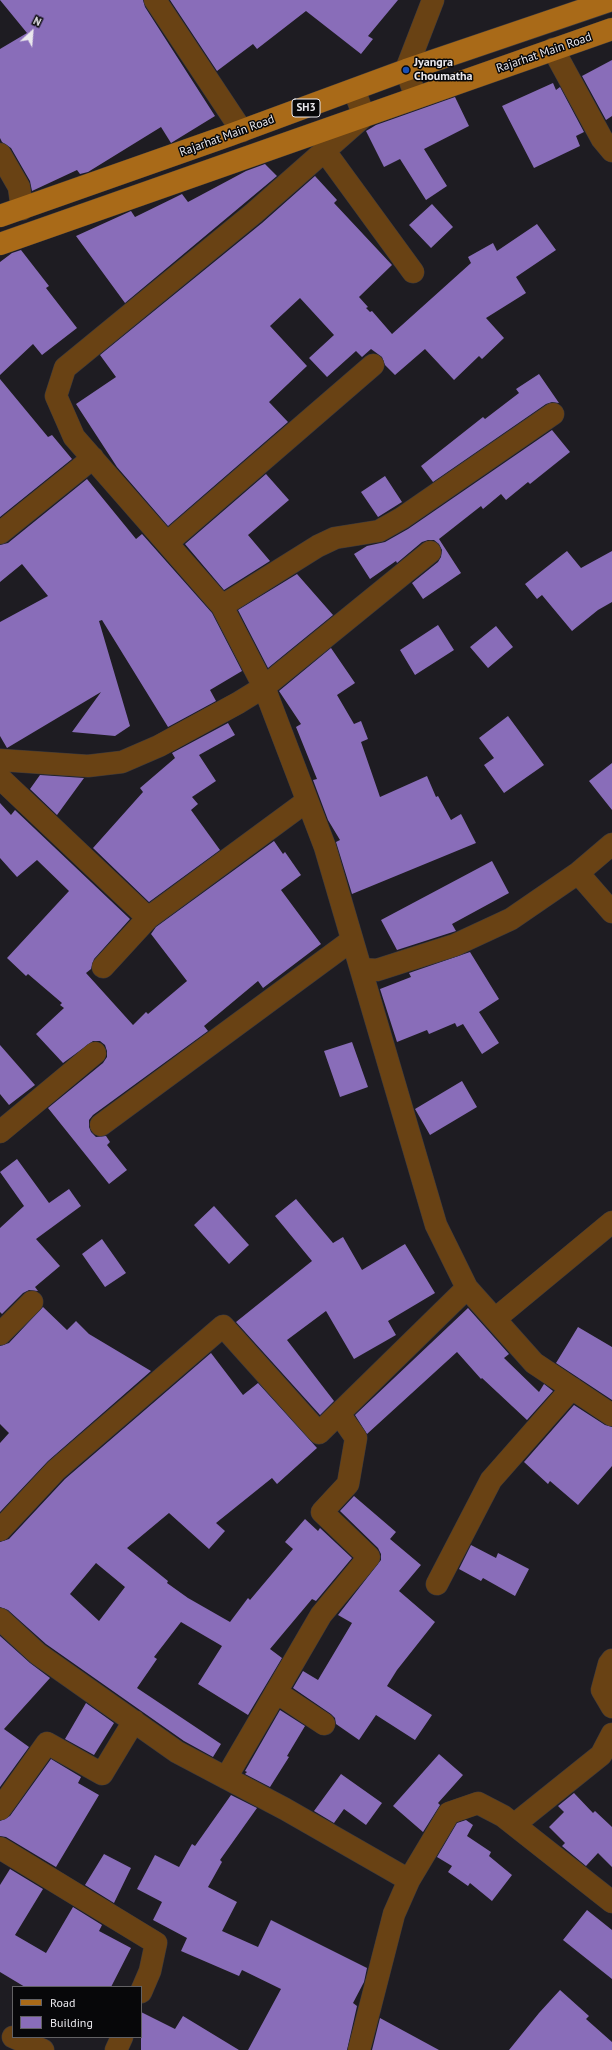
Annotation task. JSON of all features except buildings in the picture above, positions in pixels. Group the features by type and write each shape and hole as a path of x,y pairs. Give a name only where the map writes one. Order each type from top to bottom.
{"main road":[{"name":"Rajarhat Main Road","path":"0,216 242,131 406,70 612,0"},
{"name":"Rajarhat Main Road","path":"0,244 612,29"}],"street":[{"path":"155,0 242,131"},
{"path":"416,98 406,70 433,0"},
{"path":"553,49 602,139 612,152"},
{"path":"354,90 364,116 254,213 65,368 56,396 74,437 222,606 264,687 325,847 436,1225 467,1288 534,1363 612,1415"},
{"path":"324,150 413,272"},
{"path":"0,154 19,187 22,209"},
{"path":"167,542 373,365"},
{"path":"222,606 318,546 335,538 379,531 553,414"},
{"path":"0,533 93,458"},
{"path":"0,760 88,766 122,762 159,746 238,703 264,687 430,552"},
{"path":"0,778 148,918"},
{"path":"103,967 148,918 307,800"},
{"path":"361,969 377,970 455,945 511,919 578,873 612,844"},
{"path":"578,873 612,912"},
{"path":"101,1126 352,940"},
{"path":"0,1132 96,1053"},
{"path":"495,1319 612,1222"},
{"path":"0,1530 56,1470 223,1326 319,1433 340,1415 467,1288"},
{"path":"0,1334 32,1302"},
{"path":"437,1584 491,1480 572,1388"},
{"path":"226,1778 321,1615 369,1557 322,1512 348,1484 356,1438 340,1415"},
{"path":"0,1618 38,1654 177,1752 285,1808 409,1880"},
{"path":"612,1660 609,1664 602,1690 612,1708"},
{"path":"276,1692 324,1724"},
{"path":"0,1809 48,1743 102,1774 134,1722"},
{"path":"516,1824 601,1755 612,1734"},
{"path":"359,2050 394,1914 409,1880 449,1813 478,1803 516,1824 612,1902"},
{"path":"0,1848 156,1943 150,1971 142,1990"},
{"path":"0,2031 12,2037"},
{"path":"15,2038 43,2050"},
{"path":"116,2050 122,2038"}],"place":[{"name":"Jyangra Choumatha","path":"406,70"}]}
